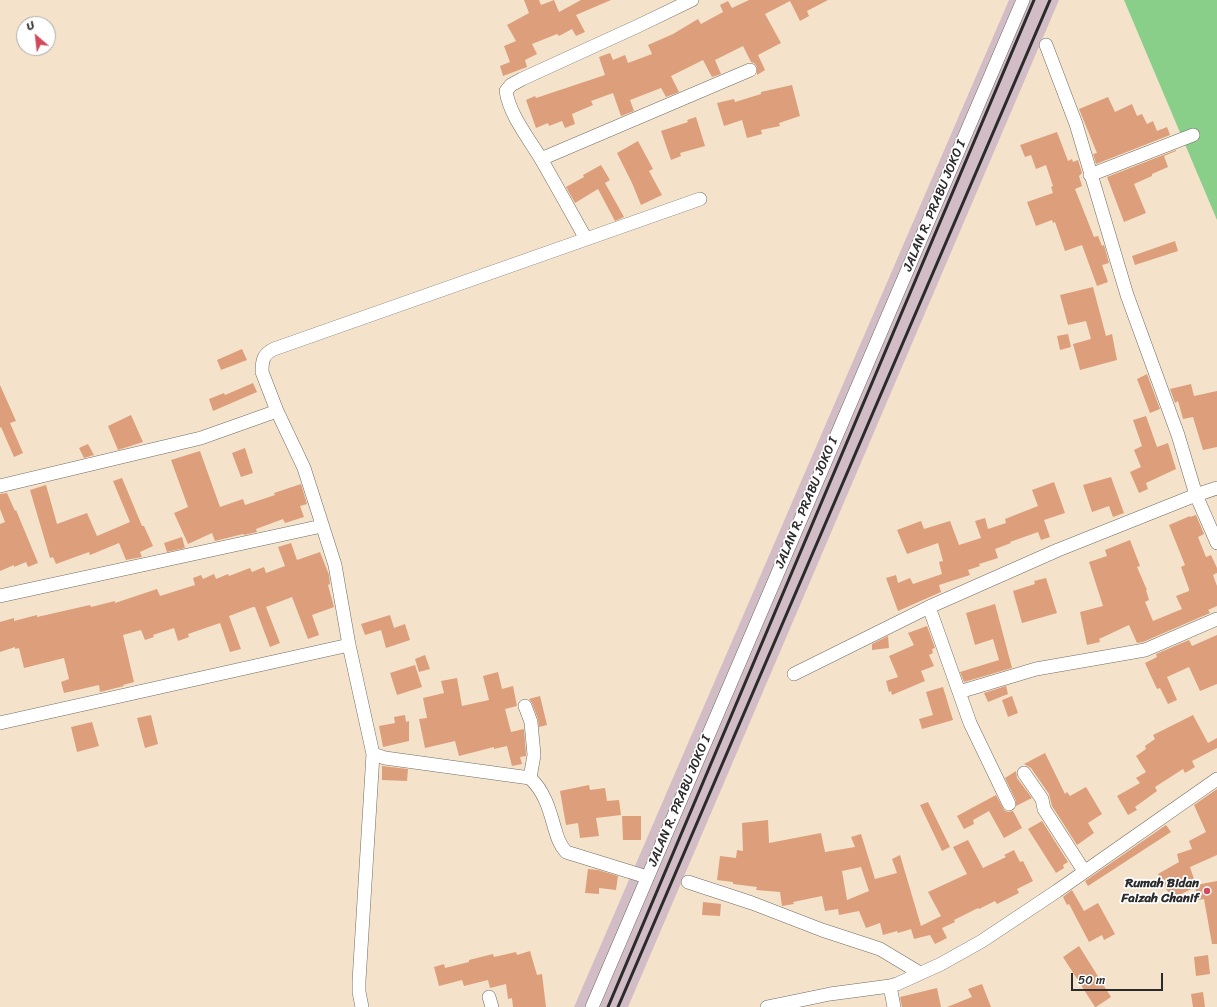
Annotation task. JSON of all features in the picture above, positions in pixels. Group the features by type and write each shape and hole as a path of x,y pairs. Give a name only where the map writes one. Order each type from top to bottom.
{"street":[{"path":"586,239 541,158 513,113 506,91 510,85 692,0"},
{"name":"JALAN R. PRABU JOKO I","path":"592,1007 1023,0"},
{"path":"1046,45 1076,124 1090,176 1127,295 1178,435 1196,495 1217,543"},
{"path":"541,158 750,70"},
{"path":"1090,176 1193,135"},
{"path":"362,1007 359,992 359,981 373,754 349,645 335,565 304,468 277,411 262,372 263,358 269,351 700,199"},
{"path":"0,486 200,438 277,411"},
{"path":"794,674 929,607 1058,550 1217,488"},
{"path":"0,596 322,526"},
{"path":"929,607 958,692 977,740 1009,804"},
{"path":"958,692 1036,669 1145,650 1217,618"},
{"path":"0,722 349,645"},
{"path":"525,706 531,722 534,755 530,778"},
{"path":"373,754 385,758 530,778 537,785 548,804 559,842 566,852 647,877"},
{"path":"1024,773 1042,799 1044,809 1084,871"},
{"path":"767,1007 830,994 893,985 941,964 982,941 1217,779"},
{"path":"688,882 752,903 822,930 880,949 916,975"},
{"path":"893,985 894,1007"}],"shaded area":[{"path":"1009,0 1059,0 628,1007 574,1007"}],"green space":[{"path":"1124,0 1217,0 1217,220"}],"building":[{"path":"524,0 539,0 541,5 554,0 559,12 581,0 611,0 576,15 585,32 576,36 572,29 559,36 557,34 532,44 537,54 525,60 527,67 503,76 500,66 510,62 504,46 516,41 507,25 529,13"},
{"path":"749,0 828,0 807,11 809,16 800,21 790,1 765,14 781,43 758,55 765,70 757,75 757,67 751,62 743,46 715,60 721,74 712,77 703,60 671,76 679,92 666,97 661,88 630,100 634,111 621,116 613,93 591,101 593,105 572,114 575,124 565,128 562,121 549,126 548,123 536,128 526,100 605,75 599,57 610,53 613,60 625,55 628,63 652,54 648,45 673,34 698,19 701,24 723,12 720,5 728,1 732,8"},
{"path":"792,85 800,116 779,123 780,126 761,130 762,134 747,138 742,120 724,126 717,103 734,99 735,102 761,94 761,92"},
{"path":"1108,97 1115,112 1132,104 1137,116 1142,114 1147,124 1153,121 1157,131 1167,127 1170,135 1096,164 1093,154 1097,153 1079,109"},
{"path":"696,117 705,146 680,153 681,156 671,160 661,131 688,122 687,120"},
{"path":"1057,132 1068,161 1072,159 1073,162 1078,160 1082,173 1079,176 1082,186 1075,189 1094,237 1098,236 1102,246 1104,245 1109,263 1102,265 1108,282 1097,286 1082,245 1065,251 1055,222 1053,223 1052,220 1036,226 1027,202 1053,193 1051,187 1053,186 1046,165 1036,169 1031,155 1025,157 1020,145"},
{"path":"638,141 653,169 649,171 662,195 641,205 617,153"},
{"path":"1176,150 1164,156 1168,167 1134,184 1146,213 1124,222 1107,177"},
{"path":"601,165 610,180 605,183 624,217 615,221 598,189 575,203 566,187"},
{"path":"1175,241 1178,251 1135,265 1132,256"},
{"path":"1093,287 1106,336 1112,334 1117,360 1080,370 1073,344 1091,339 1086,321 1068,325 1060,295"},
{"path":"1068,334 1071,347 1060,350 1057,336"},
{"path":"242,349 247,360 221,370 217,360"},
{"path":"1147,374 1160,409 1150,413 1137,379"},
{"path":"253,383 257,392 213,411 209,399 224,393 225,395"},
{"path":"1191,384 1194,396 1217,391 1217,447 1203,450 1193,417 1183,419 1178,401 1175,403 1170,389"},
{"path":"0,385 16,421 10,423 23,453 14,457 1,427 0,428"},
{"path":"131,415 143,442 118,450 108,426"},
{"path":"1146,416 1157,447 1168,443 1176,469 1146,483 1148,489 1139,493 1130,472 1141,467 1134,450 1142,446 1133,420"},
{"path":"88,444 94,455 84,458 79,448"},
{"path":"245,448 253,473 241,477 232,453"},
{"path":"200,451 220,507 243,499 245,505 301,484 307,504 300,506 304,517 285,523 283,519 256,529 257,532 215,541 212,533 188,544 174,513 188,507 171,460"},
{"path":"1111,477 1124,513 1113,517 1109,506 1092,512 1083,485"},
{"path":"122,478 142,526 144,526 153,546 140,552 142,557 126,560 119,543 90,555 89,552 56,564 53,557 50,558 30,490 46,485 57,524 87,513 97,536 130,522 113,481"},
{"path":"1054,482 1065,513 1044,520 1050,537 1041,540 1038,532 995,549 998,558 979,564 980,566 968,570 970,575 939,585 941,592 898,611 886,578 896,575 898,583 910,578 913,584 942,574 939,562 943,561 938,543 907,554 897,530 921,521 924,529 950,521 959,545 981,538 975,521 985,518 988,529 1006,523 1005,519 1038,506 1032,490"},
{"path":"7,493 15,511 16,510 38,563 28,567 26,562 0,571 0,524 5,522 0,509 0,494"},
{"path":"1196,515 1204,534 1198,537 1206,557 1211,555 1217,568 1217,573 1213,575 1217,586 1217,606 1208,610 1210,613 1143,642 1137,643 1129,625 1099,639 1100,642 1087,645 1080,612 1103,606 1089,562 1107,556 1105,550 1130,540 1140,566 1137,567 1147,590 1149,600 1145,602 1153,621 1182,609 1176,596 1189,591 1189,589 1181,567 1185,565 1169,525"},
{"path":"182,537 185,548 167,552 164,543"},
{"path":"291,543 297,560 320,552 329,575 330,584 328,585 334,607 312,615 319,635 308,639 292,597 266,607 280,643 270,647 255,607 229,616 241,649 230,652 220,623 188,634 189,637 178,641 174,628 153,635 154,637 145,640 141,630 123,635 134,682 100,692 99,685 64,693 61,682 69,679 64,658 24,668 19,648 15,649 15,647 0,652 0,622 14,618 14,621 37,615 37,617 90,605 91,607 115,601 115,603 157,589 160,596 195,585 193,578 201,575 203,579 214,574 216,579 250,568 252,572 264,567 266,573 285,566 278,547"},
{"path":"1046,578 1057,613 1022,623 1013,591 1035,584 1034,581"},
{"path":"995,604 1012,668 964,682 960,672 999,660 993,639 975,645 966,613"},
{"path":"390,615 394,628 405,624 410,640 386,648 381,630 365,635 361,624"},
{"path":"927,626 935,648 932,649 933,653 929,655 934,666 921,671 925,681 892,695 891,691 889,692 886,681 898,677 889,656 914,645 908,633"},
{"path":"1217,635 1217,684 1200,691 1189,667 1167,677 1177,700 1168,704 1160,688 1157,689 1145,663 1157,657 1156,654 1189,640 1192,646"},
{"path":"888,636 889,648 872,650 872,644"},
{"path":"425,655 430,669 419,672 415,659"},
{"path":"415,665 422,687 397,695 390,673"},
{"path":"498,672 502,689 513,686 517,706 505,709 511,732 524,729 526,756 520,757 522,764 512,766 507,746 494,749 494,747 459,756 455,741 425,748 419,719 427,718 423,698 444,693 441,681 457,678 462,706 489,700 483,676"},
{"path":"1006,686 1008,694 988,702 984,693"},
{"path":"943,687 953,720 922,729 919,719 933,715 926,692"},
{"path":"540,696 547,725 539,727 538,719 529,699"},
{"path":"1012,696 1018,713 1008,717 1002,700"},
{"path":"151,715 158,744 145,748 137,718"},
{"path":"405,715 406,722 409,721 409,741 383,747 379,726 395,723 394,717"},
{"path":"1193,715 1208,743 1217,738 1217,748 1192,761 1195,767 1185,773 1183,769 1155,787 1157,791 1135,807 1137,810 1128,815 1117,796 1140,783 1136,778 1146,772 1136,756 1146,749 1145,746 1155,739 1153,735"},
{"path":"92,722 99,746 77,752 71,727"},
{"path":"1045,753 1065,794 1067,792 1070,796 1086,787 1102,814 1088,823 1094,833 1077,845 1052,806 1049,794 1031,768 1024,764"},
{"path":"382,766 408,769 407,781 382,780"},
{"path":"1016,771 1017,778 1032,798 1016,806 1016,801 1005,778"},
{"path":"589,785 590,790 605,788 607,801 619,800 621,815 596,818 599,836 580,838 578,823 566,825 560,791"},
{"path":"1217,789 1217,855 1190,867 1196,885 1217,881 1217,944 1212,944 1204,899 1198,900 1195,887 1172,899 1158,874 1179,862 1177,854 1192,849 1189,841 1206,832 1194,805"},
{"path":"996,795 1004,810 1008,812 1013,811 1022,828 1004,838 989,811 973,820 974,824 964,829 957,816"},
{"path":"928,802 950,847 942,851 920,805"},
{"path":"622,816 641,816 641,840 623,840"},
{"path":"768,820 769,843 821,833 825,852 855,847 851,837 861,834 875,879 897,873 892,859 900,855 921,926 941,916 928,892 967,874 953,847 968,840 983,868 1006,857 1004,855 1014,850 1020,862 1023,861 1033,881 1017,889 1019,893 997,904 995,901 954,920 955,922 942,928 947,938 935,944 930,935 914,939 911,929 883,935 880,923 866,928 859,911 839,915 838,909 825,911 822,896 793,902 794,904 782,906 780,892 756,890 757,887 717,880 720,856 736,858 737,850 743,851 742,823","holes":["861,867 869,891 847,900 842,871"]},
{"path":"1042,821 1068,862 1063,865 1064,868 1056,873 1028,829"},
{"path":"1166,825 1171,832 1088,886 1085,881"},
{"path":"588,869 598,870 618,876 616,890 599,888 599,894 585,893"},
{"path":"1072,890 1084,911 1098,903 1115,934 1104,940 1102,935 1089,942 1069,904 1067,905 1063,897"},
{"path":"703,902 721,904 720,916 702,915"},
{"path":"1079,946 1111,997 1096,1007 1063,957"},
{"path":"530,951 537,975 542,974 546,1007 513,1007 512,998 508,999 506,984 490,988 488,980 464,986 462,980 439,986 434,967 444,964 445,968 493,954 494,957 516,952 517,955"},
{"path":"1208,955 1210,974 1196,976 1194,957"},
{"path":"982,984 991,1007 947,1007 972,997 968,989"},
{"path":"937,988 941,1007 902,1007 900,997"},
{"path":"1203,992 1205,1007 1193,1007 1191,994"}],"railway":[{"path":"608,1007 1034,0"},
{"path":"618,1007 1050,0"}],"place":[{"name":"Rumah Bidan Faizah Chanif","path":"1207,891"}]}
